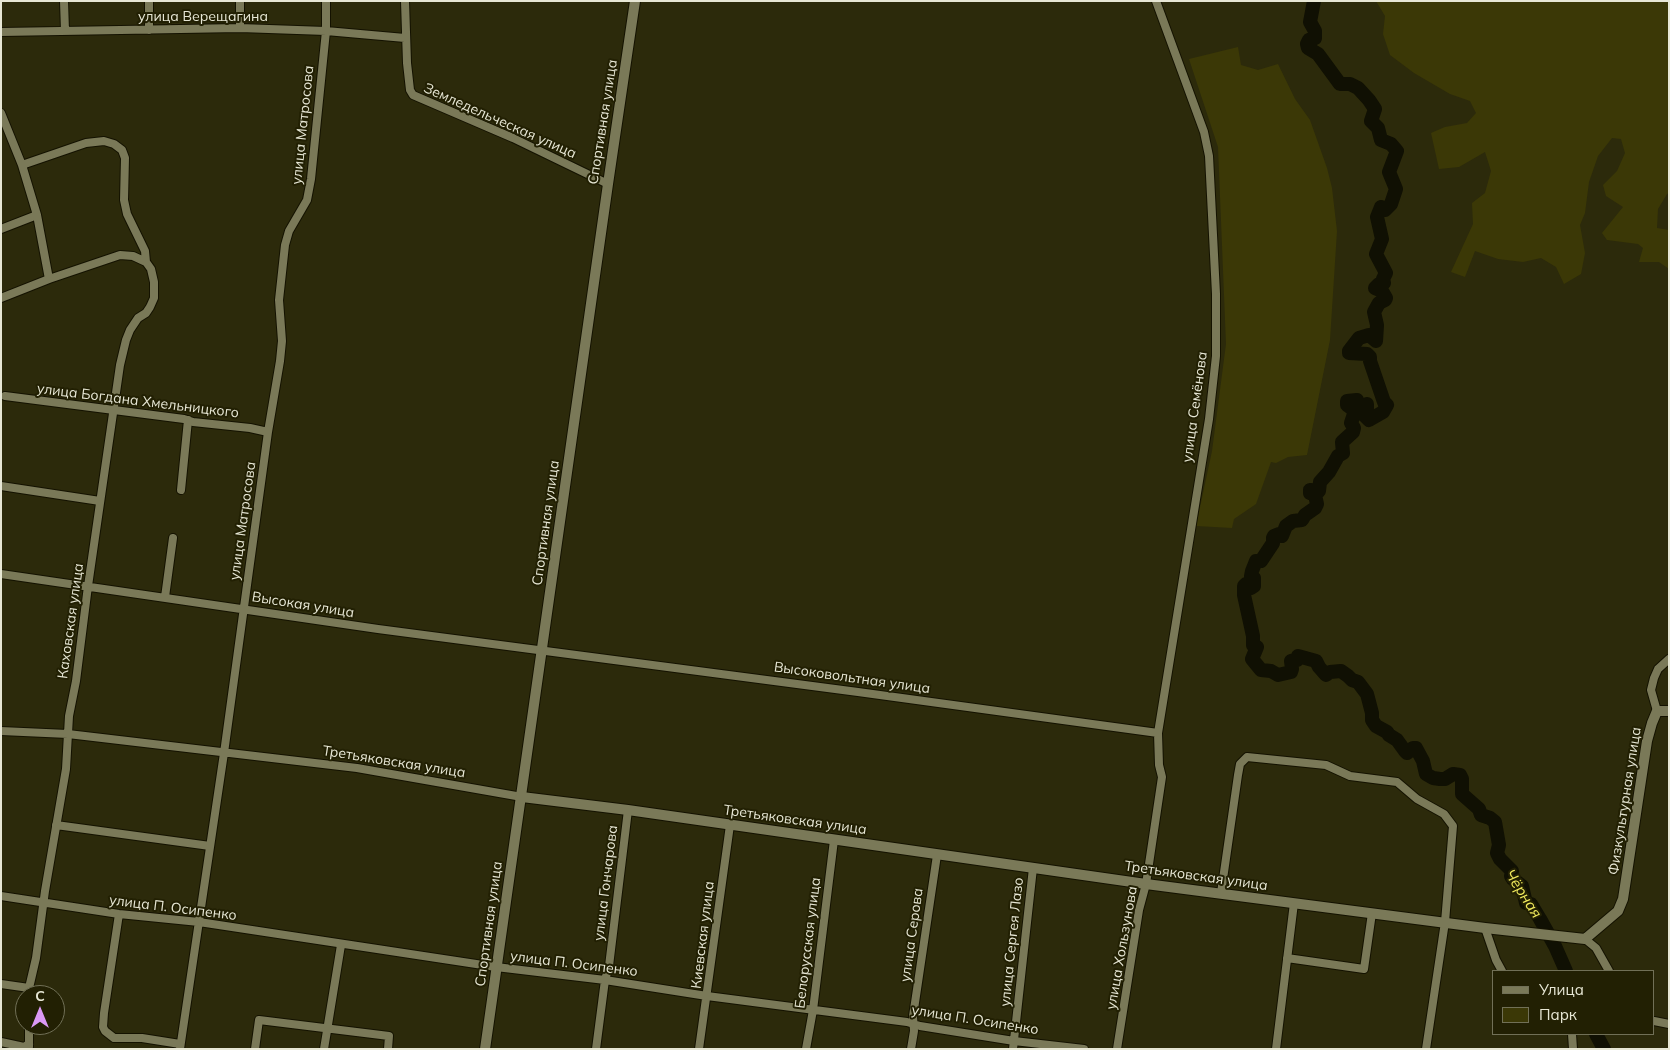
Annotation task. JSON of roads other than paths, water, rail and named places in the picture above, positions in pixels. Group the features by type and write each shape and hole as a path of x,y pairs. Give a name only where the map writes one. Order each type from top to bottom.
{"street":[{"path":"64,1 64,31"},
{"path":"149,1 149,30"},
{"path":"240,1 240,28"},
{"name":"улица Матросова","path":"180,1047 224,753 282,341 279,300 284,245 289,231 307,200 311,179 326,31 326,1"},
{"name":"Земледельческая улица","path":"405,1 405,38 410,90 413,95 513,138 608,184"},
{"name":"Спортивная улица","path":"485,1049 608,184 636,1"},
{"name":"улица Семёнова","path":"1156,1 1204,132 1209,156 1216,294 1216,356 1212,393 1158,733"},
{"name":"улица Верещагина","path":"1,32 240,28 326,31 405,38"},
{"path":"1,113 22,165 38,215 49,278"},
{"name":"Каховская улица","path":"22,165 86,143 104,141 114,144 122,150 125,158 124,200 126,214 145,251 146,262 151,269 154,282 154,298 146,313 138,318 130,330 120,365 68,734 66,769 30,985"},
{"path":"1,229 38,215"},
{"path":"1,298 49,278 120,255 133,256 146,262"},
{"name":"улица Богдана Хмельницкого","path":"5,396 250,428 268,432"},
{"path":"180,490 188,420"},
{"path":"1,486 100,501"},
{"path":"165,597 173,538"},
{"name":"Высокая улица","path":"1,574 378,629 542,650"},
{"name":"Высоковольтная улица","path":"542,650 1158,733"},
{"path":"1669,658 1658,669 1651,690 1657,711 1669,711"},
{"name":"Физкультурная улица","path":"1581,938 1618,911 1623,899 1647,741 1657,711"},
{"name":"Третьяковская улица","path":"1,731 68,734 357,768 522,796 937,855 1221,894 1486,928 1581,938"},
{"name":"улица Хользунова","path":"1117,1049 1139,910 1146,884 1162,777 1159,765 1158,733"},
{"path":"1221,894 1240,764 1247,757 1326,765 1350,776 1397,782 1417,799 1444,814 1453,826 1445,922 1426,1049"},
{"name":"улица Гончарова","path":"596,1049 605,980 609,966 628,810"},
{"path":"56,825 210,846"},
{"name":"Киевская улица","path":"699,1049 730,825"},
{"name":"Белорусская улица","path":"806,1049 813,1010 834,840"},
{"name":"улица Серова","path":"911,1049 913,1016 937,855"},
{"name":"улица Сергея Лазо","path":"1013,1045 1033,868"},
{"name":"улица П. Осипенко","path":"1,896 119,914 199,922 341,945 913,1024 1013,1045 1084,1049"},
{"path":"1276,1049 1294,903"},
{"path":"1287,958 1364,969 1372,913"},
{"path":"119,914 104,1013 103,1026 105,1031 114,1038 142,1038 180,1047"},
{"path":"1486,928 1496,960 1501,970"},
{"path":"1581,938 1596,948 1608,970"},
{"path":"324,1049 341,945"},
{"path":"1,984 15,988"},
{"path":"255,1049 259,1020 389,1036 388,1049"},
{"path":"1655,1021 1669,1024"},
{"path":"1572,1035 1572,1049"},
{"path":"1,1042 24,1047 29,1046"}],"waterway":[{"name":"Чёрная","path":"1314,1 1310,22 1315,31 1315,38 1309,40 1308,48 1318,54 1340,84 1350,84 1358,88 1369,100 1375,109 1371,121 1378,128 1381,140 1391,144 1397,151 1389,172 1396,189 1391,204 1385,210 1381,207 1377,217 1382,239 1376,254 1386,273 1383,279 1384,283 1379,284 1375,288 1382,291 1386,298 1379,303 1374,312 1377,325 1376,341 1369,335 1359,338 1349,351 1349,353 1367,354 1370,357 1384,402 1387,405 1383,412 1369,420 1364,415 1367,404 1359,408 1357,400 1347,401 1347,405 1355,411 1351,423 1354,428 1353,432 1342,442 1343,453 1338,456 1329,472 1320,482 1319,491 1310,490 1310,493 1315,495 1317,504 1315,508 1305,515 1302,520 1293,521 1286,526 1282,536 1279,534 1274,536 1273,543 1261,561 1256,561 1251,576 1254,578 1254,586 1251,588 1246,584 1244,586 1253,645 1257,647 1252,659 1261,670 1271,671 1278,675 1291,672 1291,661 1297,660 1298,656 1316,661 1326,675 1330,672 1341,671 1352,680 1358,682 1367,694 1372,720 1376,726 1397,740 1407,753 1416,748 1423,761 1426,774 1440,779 1445,779 1453,774 1460,775 1462,779 1462,794 1479,809 1481,815 1495,822 1499,845 1497,853 1500,859 1512,871 1511,876 1513,879 1522,886 1526,903 1531,904 1540,919 1566,970"},
{"name":"Чёрная","path":"1597,1035 1604,1049"}]}
